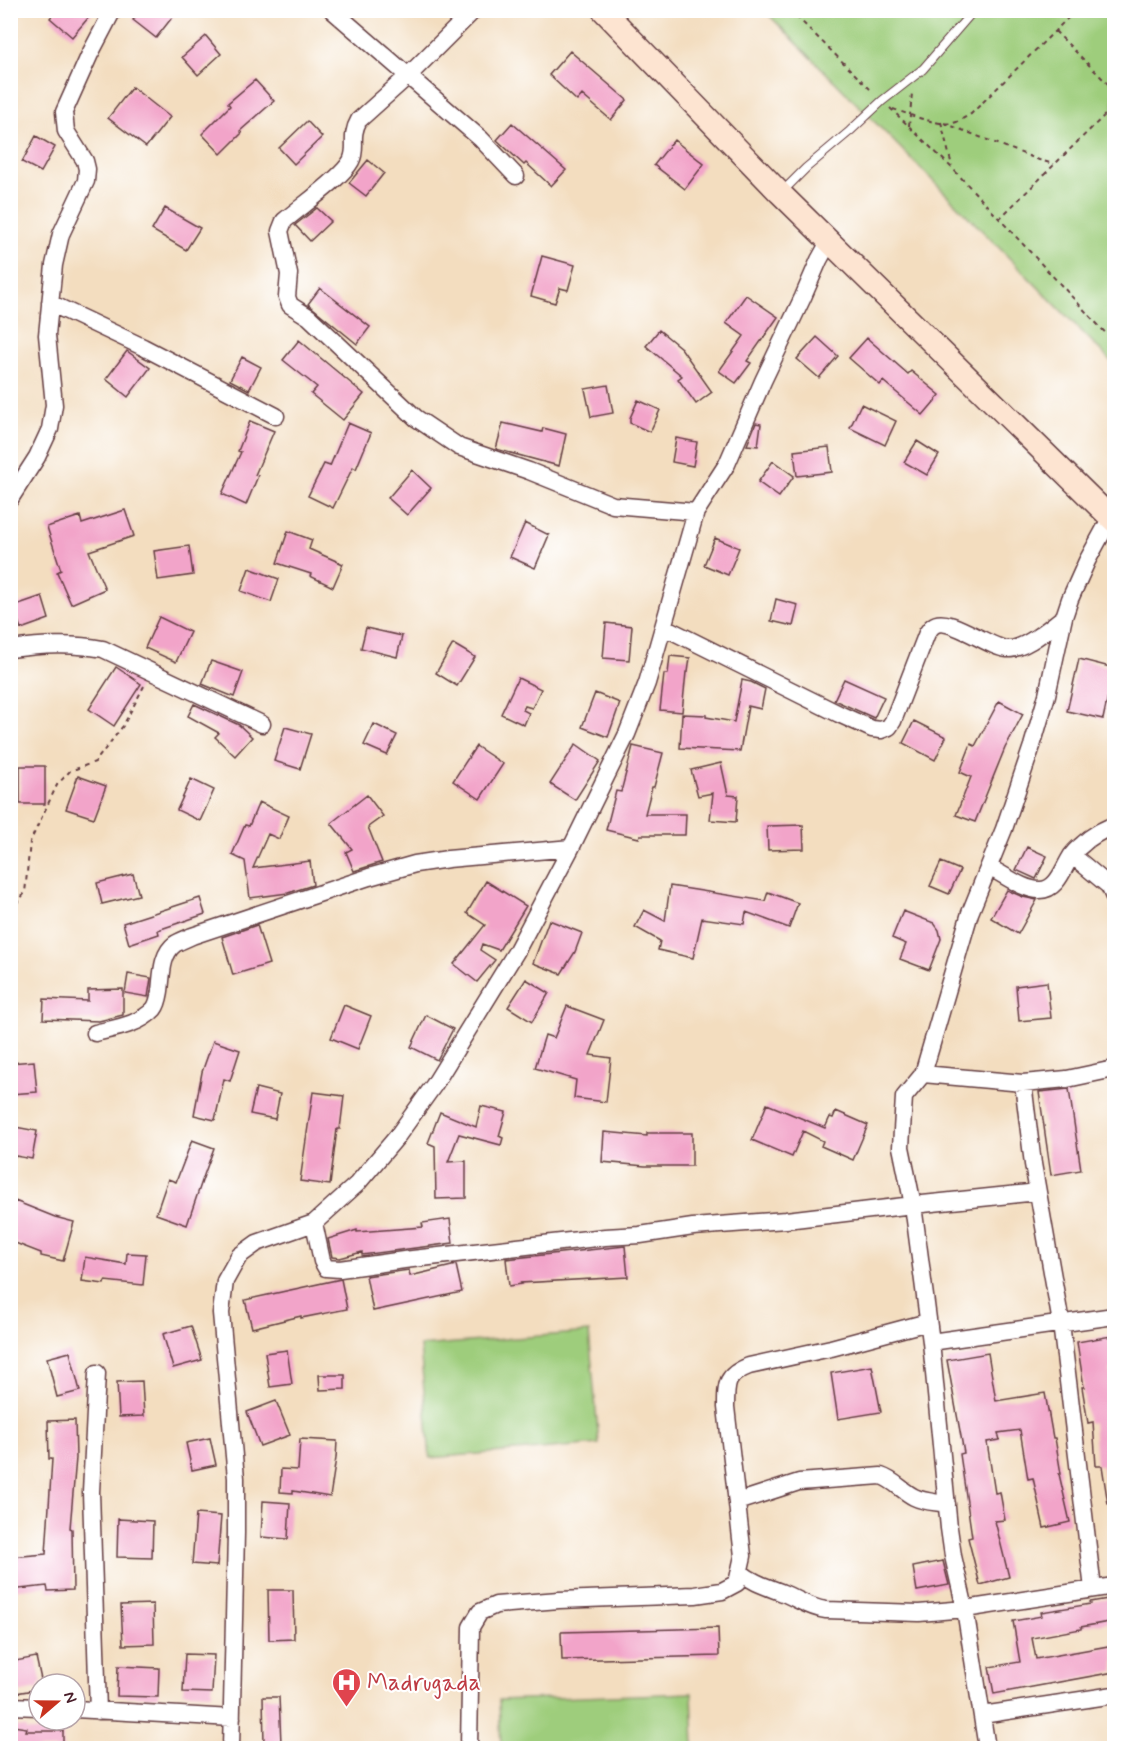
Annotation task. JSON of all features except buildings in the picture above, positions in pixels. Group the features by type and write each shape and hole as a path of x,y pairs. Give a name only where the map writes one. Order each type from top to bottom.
{"main road":[{"path":"603,10 829,242 1113,519"}],"street":[{"path":"10,499 37,457 50,429 54,405 47,335 54,265 61,234 86,181 85,160 66,131 64,112 113,10"},
{"path":"333,10 481,139 516,176"},
{"path":"474,10 408,76 359,120 353,130 354,154 351,162 342,173 284,221 280,231 289,274 287,297 291,305 309,317 416,418 459,447 529,471 613,505 696,512"},
{"path":"231,1749 236,1478 221,1313 225,1281 239,1256 257,1243 314,1223 357,1184 396,1138 434,1085 516,952 571,848 627,734 647,683 696,512 727,464 763,381 829,242"},
{"path":"50,303 133,342 276,416"},
{"path":"987,1749 965,1609 953,1556 931,1342 913,1205 901,1147 904,1097 923,1074 970,913 1008,819 1047,695 1064,616 1070,599 1087,561 1113,519"},
{"path":"664,627 839,714 872,729 881,730 890,727 893,721 927,633 933,625 950,624 995,646 1008,649 1032,640 1064,616"},
{"path":"10,649 82,645 103,650 262,724"},
{"path":"990,868 1028,888 1047,889 1056,883 1072,855 1096,833 1114,825"},
{"path":"95,1033 132,1024 156,1007 168,951 175,944 192,936 415,864 571,848"},
{"path":"1072,855 1109,886 1114,897"},
{"path":"923,1074 1023,1083 1114,1069"},
{"path":"1023,1083 1038,1192 1061,1323 1094,1589"},
{"path":"314,1223 322,1261 326,1268 340,1269 693,1227 786,1220 1038,1192"},
{"path":"931,1342 1114,1316"},
{"path":"469,1749 471,1627 480,1612 496,1605 559,1600 695,1595 722,1591 737,1583 743,1556 726,1407 726,1389 729,1378 749,1365 831,1348 928,1322"},
{"path":"97,1373 91,1492 98,1711"},
{"path":"737,1502 799,1482 882,1476 915,1498 947,1504"},
{"path":"740,1572 752,1581 819,1609 918,1613 965,1609 1114,1586"},
{"path":"982,1715 1114,1695"},
{"path":"10,1706 27,1707"},
{"path":"87,1710 232,1718"}],"lane":[{"path":"780,193 882,100 923,69 974,10"}],"path":[{"path":"790,10 863,84 882,100"},
{"path":"1076,10 970,114 953,123 930,121 890,108 953,169 1114,342"},
{"path":"1055,31 1114,90"},
{"path":"909,126 914,85 923,69"},
{"path":"999,219 1114,106"},
{"path":"941,122 1055,164"},
{"path":"941,122 953,169"},
{"path":"10,911 25,893 30,842 57,786 70,771 95,762 123,726 136,704 150,671"}],"green space":[{"path":"765,11 1114,11 1114,364"},
{"path":"589,1332 599,1444 430,1458 420,1346"},
{"path":"692,1693 694,1748 501,1748 499,1700"}],"place":[{"name":"Madrugada","path":"346,1708"}]}
